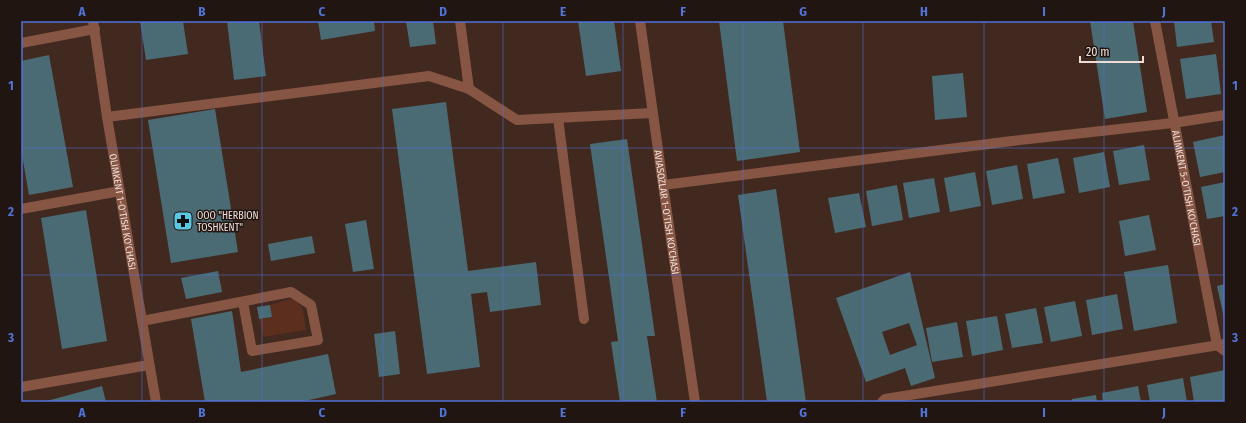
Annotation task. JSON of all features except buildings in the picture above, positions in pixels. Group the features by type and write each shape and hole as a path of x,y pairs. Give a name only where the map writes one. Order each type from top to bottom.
{"street":[{"path":"460,21 469,89"},
{"name":"AVIASOZLAR 1-O'TISH KO'CHASI","path":"640,21 652,113 696,402"},
{"name":"ALIMKENT 5-O'TISH KO'CHASI","path":"1154,21 1173,124 1222,347"},
{"path":"21,43 94,25"},
{"name":"OLIMKENT 1-O'TISH KO'CHASI","path":"94,25 107,116 156,402"},
{"path":"107,116 429,76 469,89 517,120 652,113"},
{"path":"663,185 1012,141 1173,124 1225,115"},
{"path":"558,118 584,318"},
{"path":"21,209 120,191"},
{"path":"142,321 291,292 311,305 318,340 252,351 243,302"},
{"path":"882,402 885,399 1222,347"},
{"path":"21,387 149,365"}],"shaded area":[{"path":"291,299 299,304 303,312 306,330 263,337 259,319 272,317 270,305"}],"place":[{"name":"ООО \"HERBION TOSHKENT\"","path":"183,221"}]}
